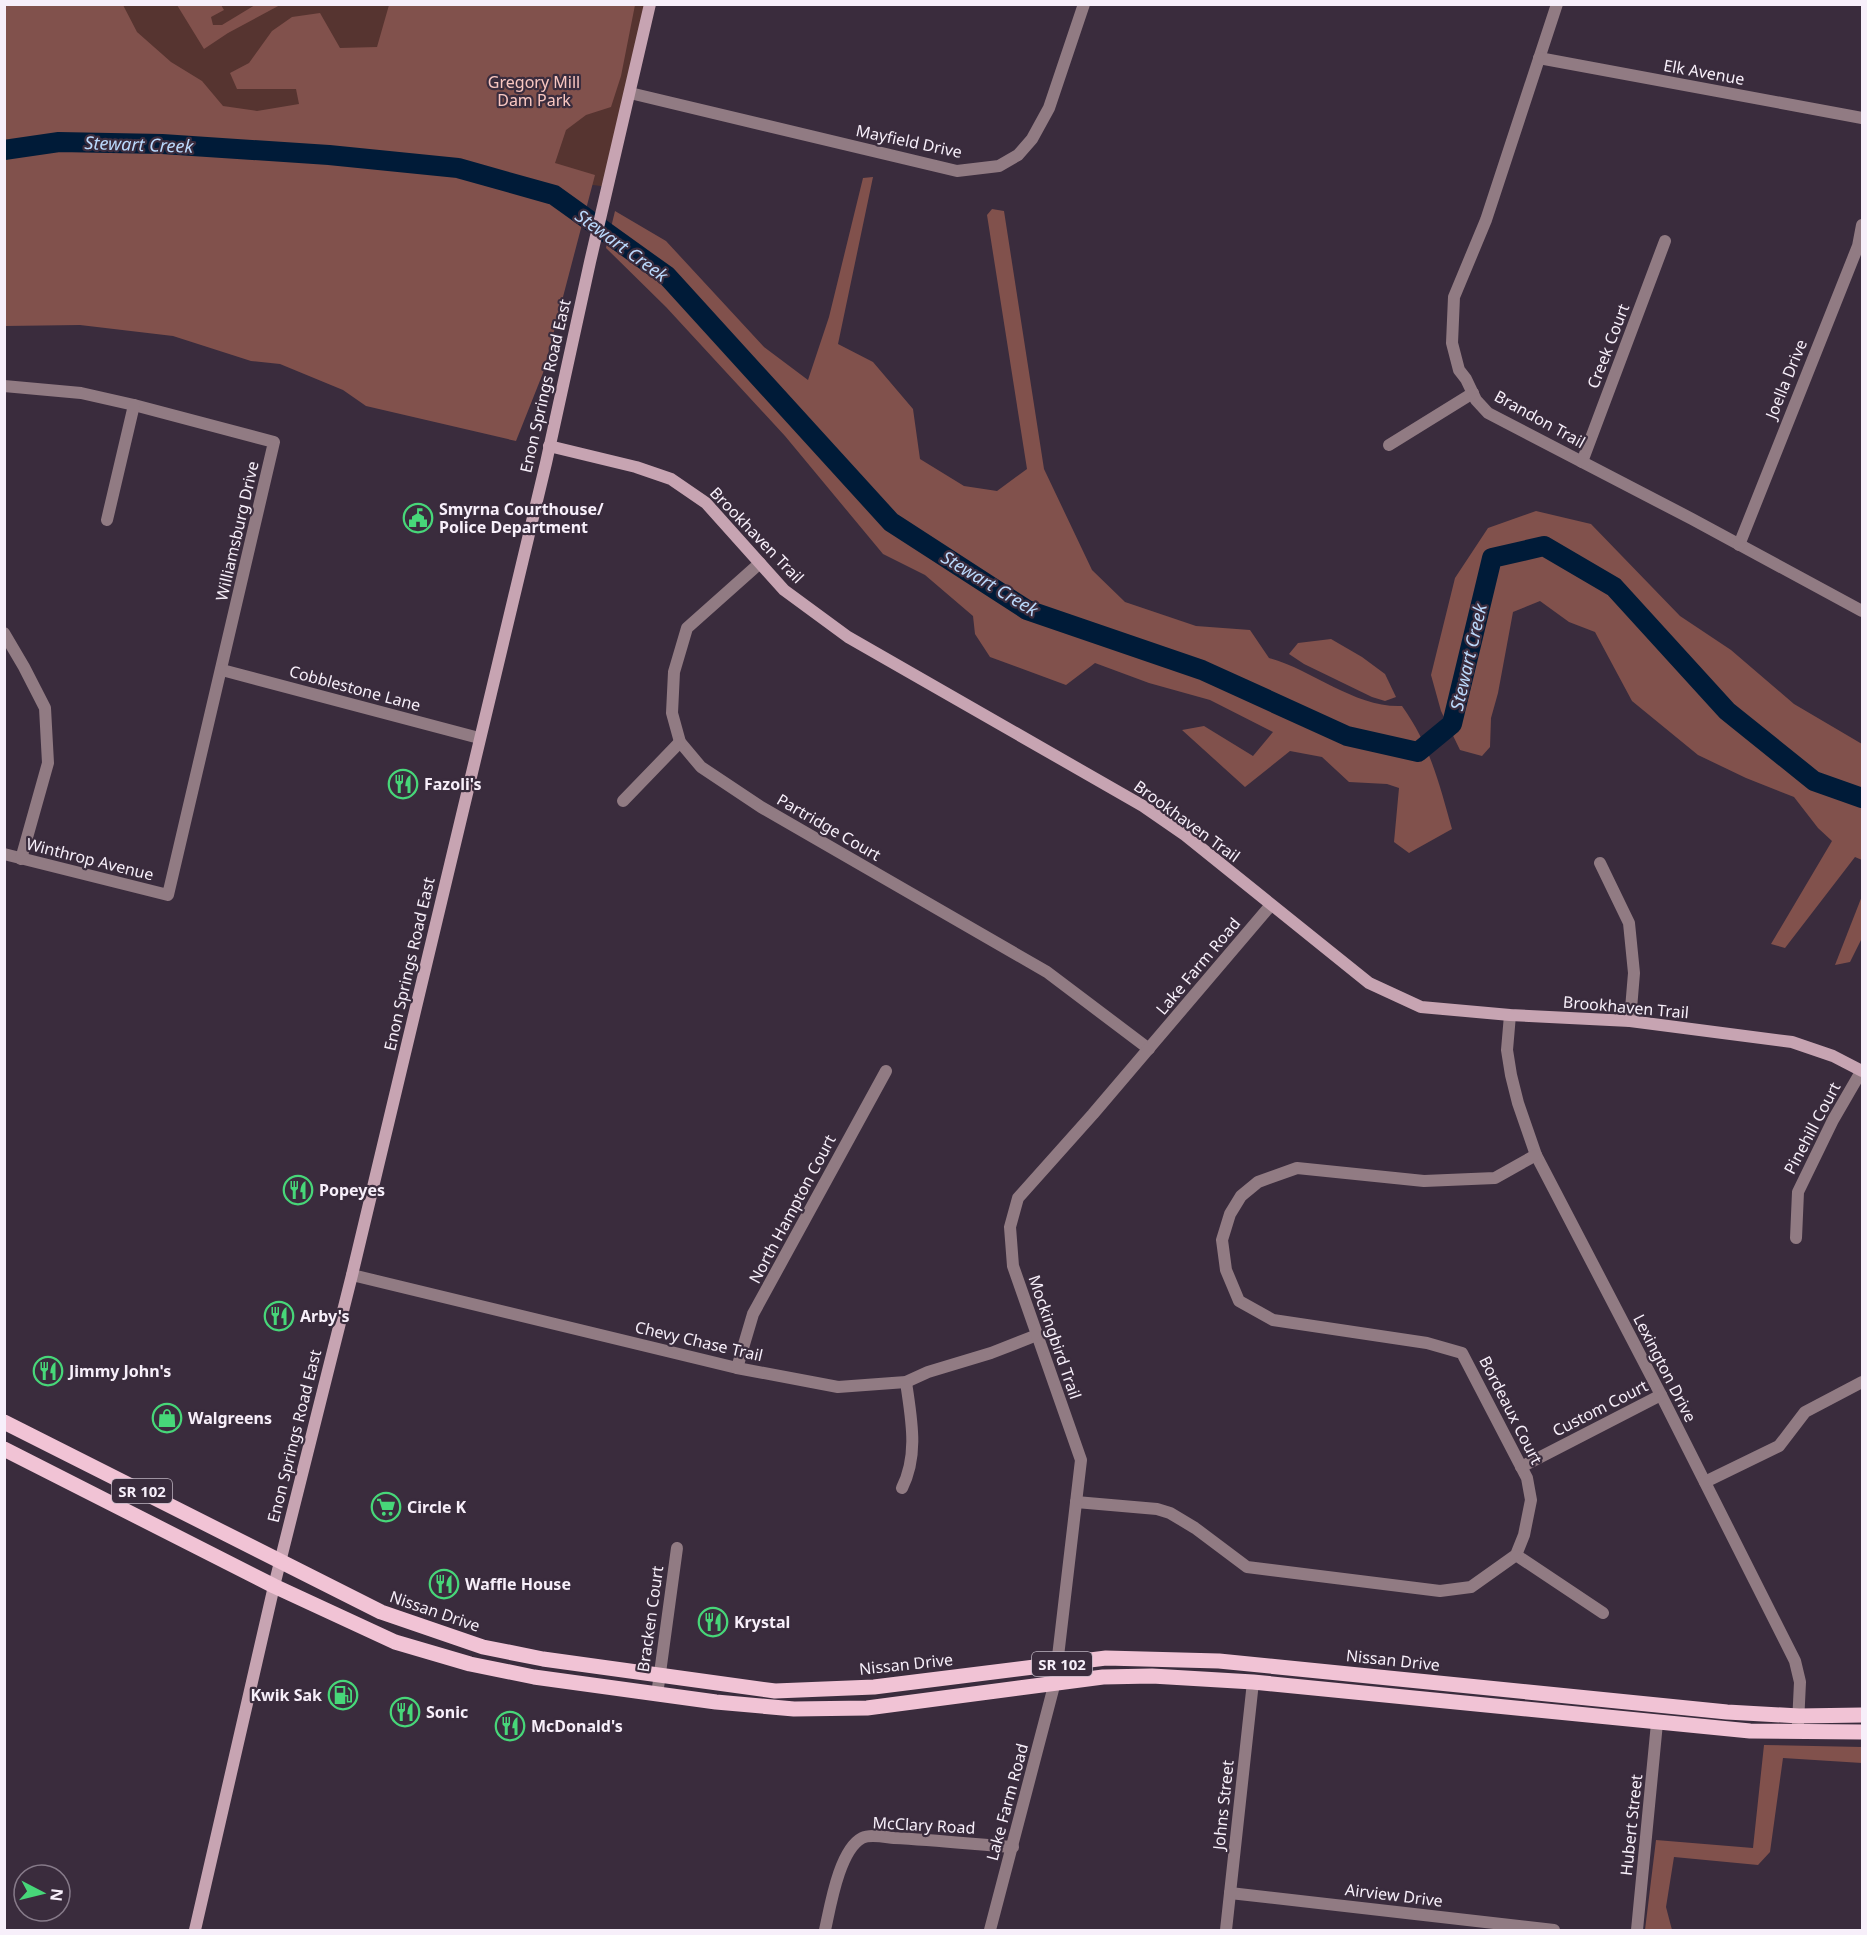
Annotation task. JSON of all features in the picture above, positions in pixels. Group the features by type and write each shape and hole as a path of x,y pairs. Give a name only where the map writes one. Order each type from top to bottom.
{"main road":[{"name":"Nissan Drive","path":"4,1422 381,1612 483,1647 543,1659 775,1691 874,1687 1106,1658 1219,1661 1727,1712 1799,1716 1863,1715"},
{"name":"SR 102","path":"4,1449 274,1586 395,1642 471,1664 534,1677 657,1695 794,1709 867,1708 1055,1682 1103,1677 1152,1676 1253,1682 1750,1731 1863,1732"}],"street":[{"name":"Enon Springs Road East","path":"195,1930 274,1586 352,1275 549,446 650,4"},
{"name":"Mayfield Drive","path":"630,93 957,171 999,166 1018,155 1032,139 1049,108 1084,4"},
{"name":"Brandon Trail","path":"1557,4 1486,220 1454,297 1452,343 1459,370 1476,399 1488,413 1863,611"},
{"name":"Elk Avenue","path":"1539,58 1863,117"},
{"name":"Joella Drive","path":"1739,544 1858,246 1863,225"},
{"name":"Creek Court","path":"1582,462 1665,241"},
{"name":"Williamsburg Drive","path":"4,386 81,393 274,442 168,895"},
{"path":"1389,445 1473,393"},
{"path":"107,520 134,405"},
{"name":"Brookhaven Trail","path":"549,446 636,467 671,479 706,503 784,590 848,637 1143,806 1185,835 1369,983 1421,1007 1510,1016 1630,1021 1792,1042 1833,1056 1862,1071"},
{"name":"Partridge Court","path":"760,563 687,628 674,672 672,713 680,742 700,767 752,801 1047,972 1149,1049"},
{"path":"4,633 45,708 48,763 21,859"},
{"name":"Cobblestone Lane","path":"222,670 479,738"},
{"path":"623,801 680,742"},
{"name":"Winthrop Avenue","path":"4,854 168,895"},
{"path":"1600,863 1629,923 1634,973 1630,1021"},
{"name":"Lake Farm Road","path":"1149,1049 1271,905"},
{"name":"Lexington Drive","path":"1510,1016 1507,1050 1511,1075 1536,1155 1661,1395 1795,1661 1800,1682 1797,1732"},
{"name":"Mockingbird Trail","path":"1055,1682 1081,1460 1013,1266 1010,1227 1018,1198 1149,1049"},
{"name":"North Hampton Court","path":"737,1368 753,1314 886,1071"},
{"name":"Pinehill Court","path":"1796,1238 1798,1192 1833,1120 1862,1071"},
{"name":"Bordeaux Court","path":"1516,1555 1524,1535 1531,1500 1527,1478 1462,1353 1427,1343 1273,1320 1239,1301 1226,1270 1222,1240 1230,1214 1241,1196 1258,1182 1297,1168 1424,1181 1495,1178 1536,1155"},
{"name":"Chevy Chase Trail","path":"352,1275 737,1368 838,1388 906,1382 928,1372 991,1353 1037,1335"},
{"path":"902,1488 907,1478 914,1440 906,1382"},
{"path":"1705,1482 1779,1446 1805,1412 1863,1382"},
{"name":"Custom Court","path":"1521,1467 1661,1395"},
{"path":"1076,1502 1157,1509 1170,1513 1195,1528 1247,1567 1440,1591 1471,1587 1516,1555 1602,1613"},
{"name":"Bracken Court","path":"657,1695 677,1548"},
{"name":"Lake Farm Road","path":"990,1930 1055,1682"},
{"name":"Johns Street","path":"1226,1930 1253,1682"},
{"name":"Hubert Street","path":"1637,1930 1658,1723"},
{"name":"McClary Road","path":"825,1930 837,1877 851,1849 861,1839 869,1837 918,1839 1013,1847"},
{"name":"Airview Drive","path":"1230,1893 1554,1930"}],"green space":[{"path":"4,5 123,5 137,32 171,62 202,81 223,106 257,111 299,104 296,89 237,89 230,73 249,63 272,31 292,17 320,13 340,48 377,47 389,5 635,5 621,76 611,107 586,115 566,130 555,163 595,175 543,373 516,441 366,406 343,390 280,364 251,361 173,336 80,325 5,326"},
{"name":"Gregory Mill Dam Park","path":"5,5 650,5 608,187 5,105"},
{"path":"177,5 221,5 224,10 211,17 213,25 222,25 255,5 280,5 228,33 204,49"},
{"path":"873,177 838,344 873,362 913,409 920,459 964,486 997,491 1027,469 987,215 992,209 1004,211 1044,469 1092,570 1125,602 1196,626 1250,630 1269,658 1351,695 1385,705 1402,706 1427,750 1452,829 1409,853 1394,842 1399,788 1387,784 1349,782 1322,757 1290,751 1245,787 1182,730 1204,726 1253,756 1273,732 1210,700 1149,683 1095,663 1066,685 990,657 975,634 973,616 925,575 883,554 785,436 666,307 606,248 615,211 666,241 764,347 808,380 829,317 863,178"},
{"path":"1536,511 1591,524 1680,616 1731,650 1794,704 1862,744 1862,860 1855,857 1785,948 1771,944 1832,841 1818,828 1794,797 1746,778 1698,755 1632,701 1595,632 1569,622 1540,601 1513,612 1491,718 1490,747 1482,756 1460,750 1441,711 1431,675 1455,578 1488,528"},
{"path":"1331,639 1385,674 1396,697 1385,701 1372,697 1304,664 1289,654 1298,643"},
{"path":"1862,896 1862,938 1850,962 1835,965"},
{"path":"1764,1745 1862,1747 1862,1763 1783,1758 1770,1852 1758,1865 1674,1857 1666,1907 1672,1930 1645,1930 1656,1840 1753,1848"}],"waterway":[{"name":"Stewart Creek","path":"4,150 59,142 162,144 329,155 458,168 554,195 667,276 891,522 1027,610 1202,670 1347,736 1418,752 1452,724 1492,558 1544,546 1614,587 1727,711 1814,781 1862,798"}],"place":[{"name":"Smyrna Courthouse/ Police Department","path":"418,518"},
{"name":"Fazoli's","path":"403,784"},
{"name":"Popeyes","path":"298,1190"},
{"name":"Arby's","path":"279,1316"},
{"name":"Jimmy John's","path":"48,1371"},
{"name":"Walgreens","path":"167,1418"},
{"name":"Circle K","path":"386,1507"},
{"name":"Waffle House","path":"444,1584"},
{"name":"Krystal","path":"713,1622"},
{"name":"Kwik Sak","path":"343,1695"},
{"name":"Sonic","path":"405,1712"},
{"name":"McDonald's","path":"510,1726"}]}
